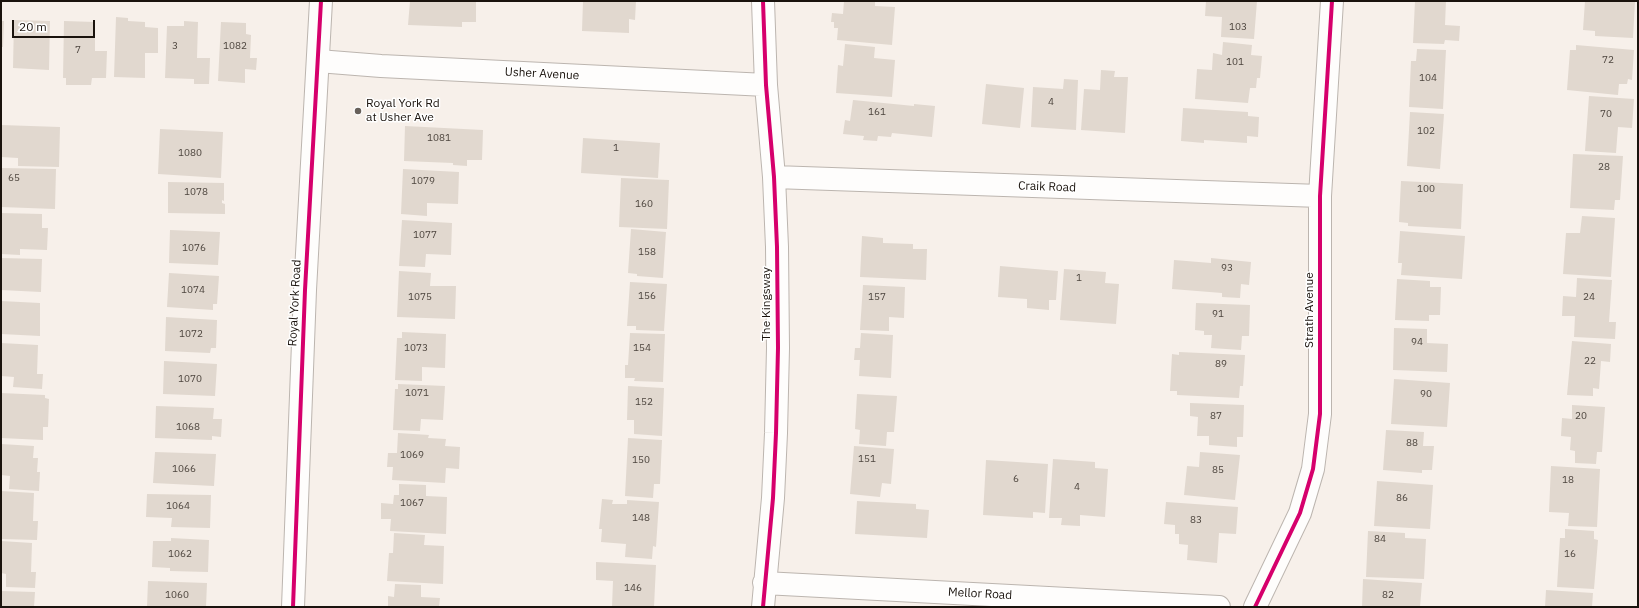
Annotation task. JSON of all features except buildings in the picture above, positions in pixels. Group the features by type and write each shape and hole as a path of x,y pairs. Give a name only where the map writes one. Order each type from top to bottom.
{"street":[{"name":"Royal York Road","path":"293,607 305,290 320,1"},
{"name":"The Kingsway","path":"763,1 766,85 774,177 777,255 776,433 773,498 763,607"},
{"name":"Strath Avenue","path":"1254,607 1300,513 1313,469 1320,414 1320,196 1332,1"},
{"name":"Usher Avenue","path":"318,62 766,85"},
{"name":"Craik Road","path":"774,177 1320,196"},
{"name":"Mellor Road","path":"764,583 1219,607"}],"cycle path":[{"path":"293,607 305,290 321,1"},
{"path":"763,1 766,85 774,177 777,247 778,348 773,498 763,607"},
{"path":"1255,607 1300,513 1313,469 1320,414 1320,196 1332,1"}],"place":[{"name":"Royal York Rd at Usher Ave","path":"358,111"}]}
